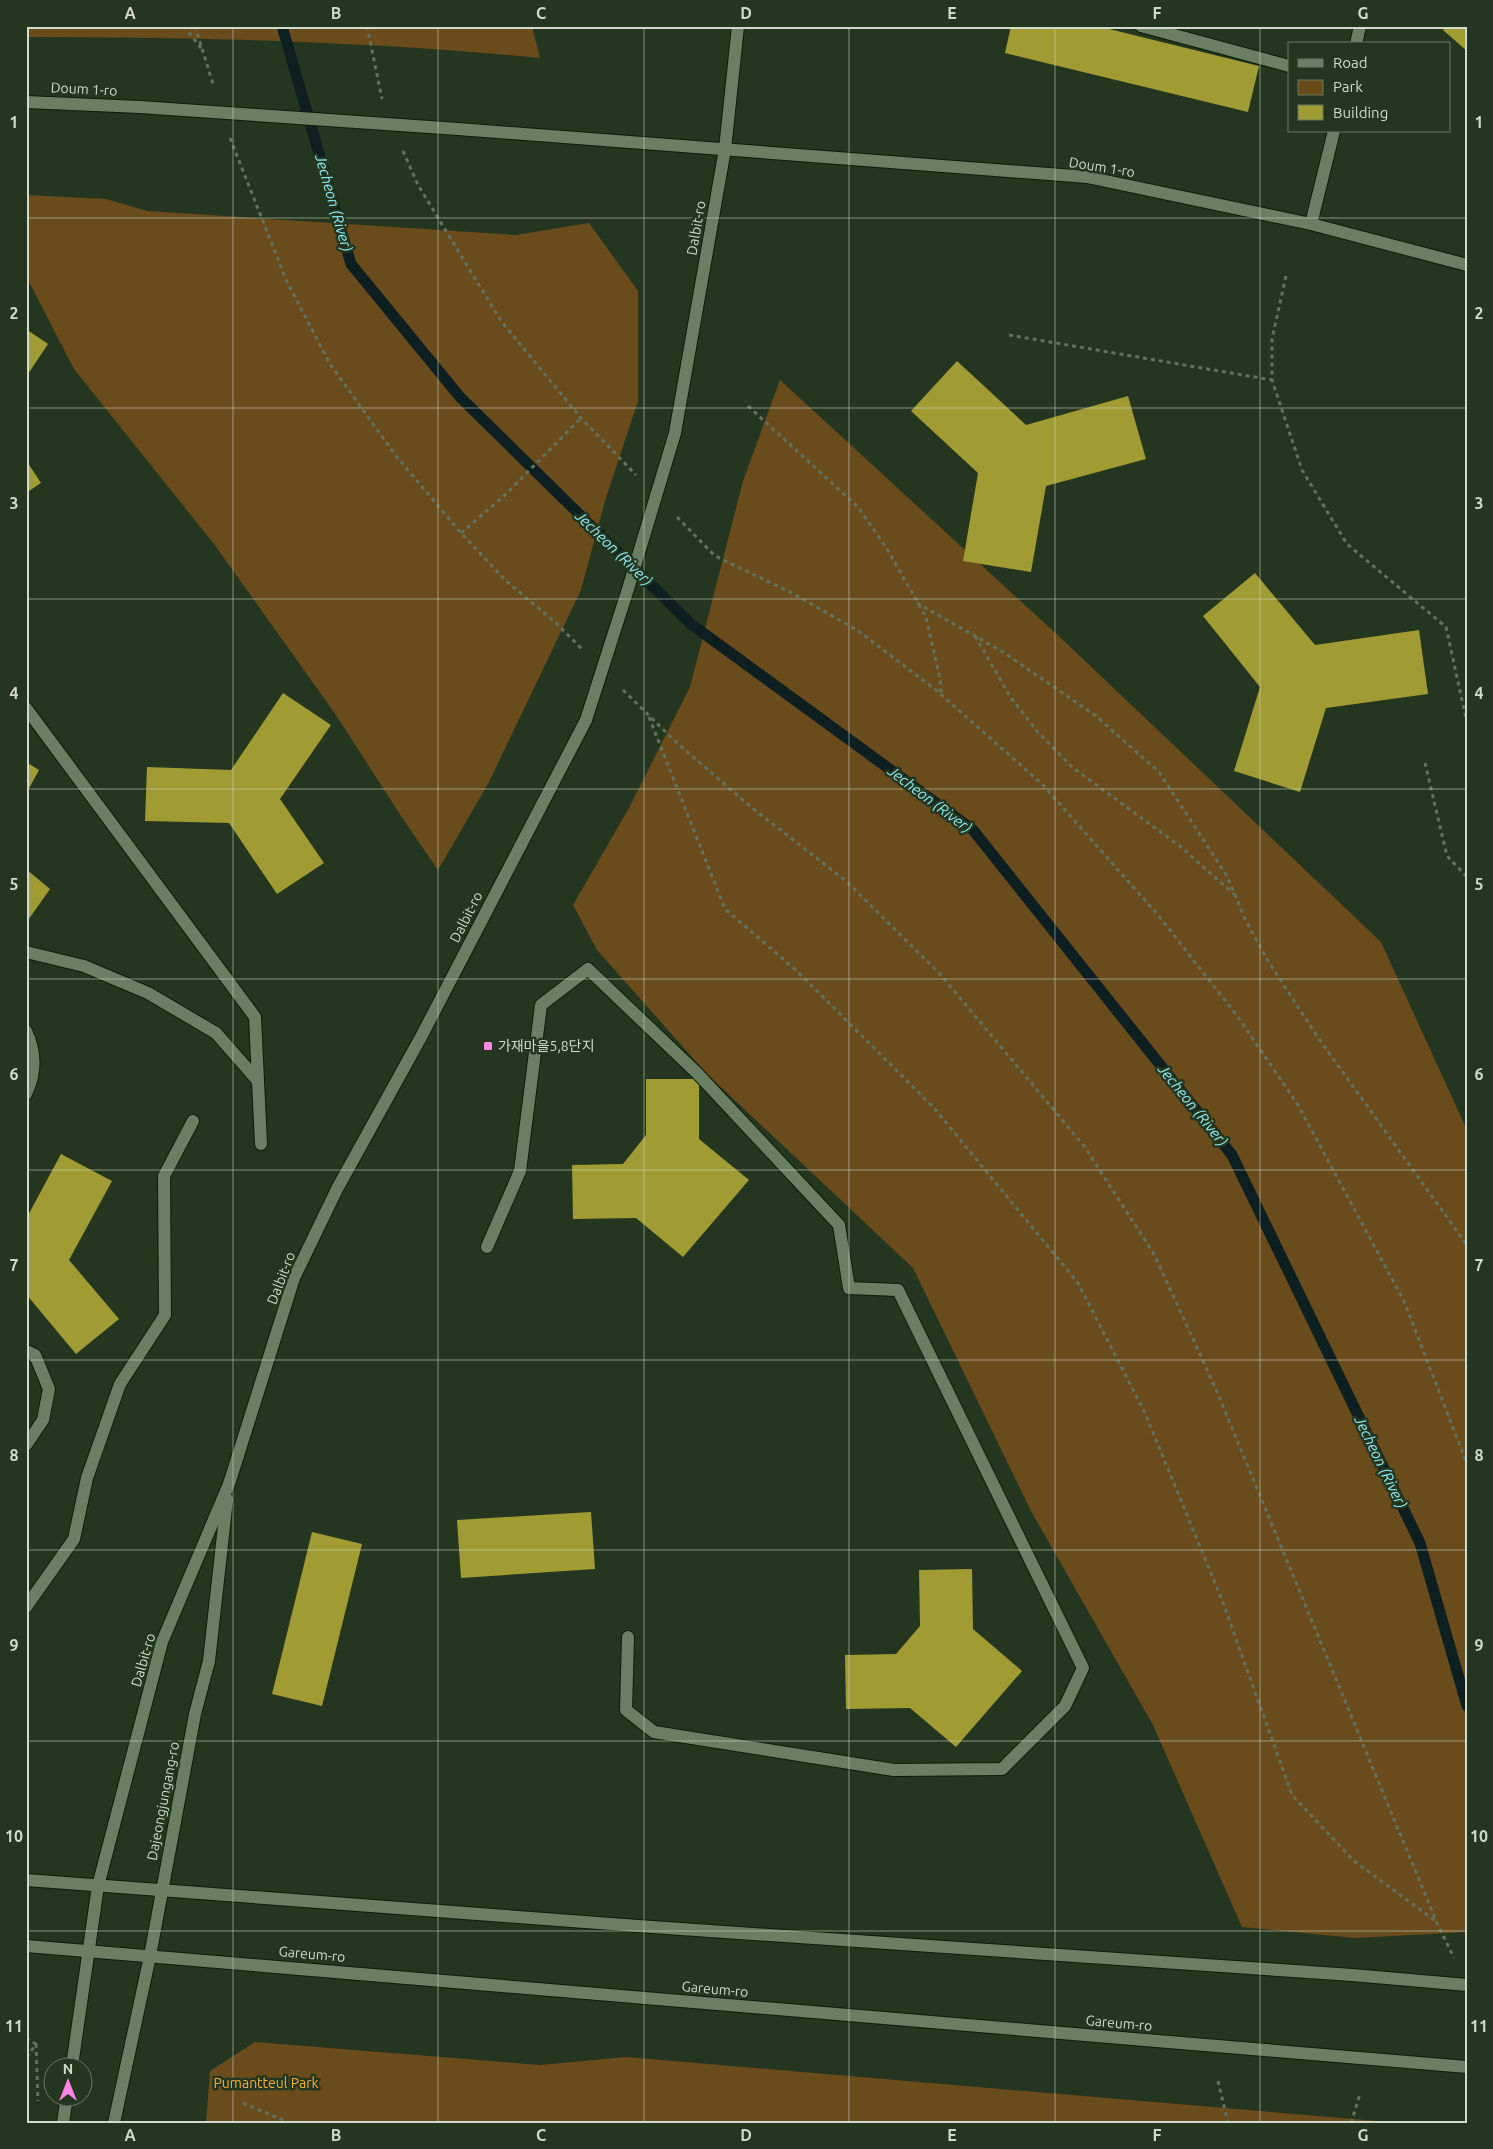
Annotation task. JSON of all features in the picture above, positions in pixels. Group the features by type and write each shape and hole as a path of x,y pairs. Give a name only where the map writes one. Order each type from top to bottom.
{"street":[{"name":"Dalbit-ro","path":"98,1886 162,1642 228,1484 294,1278 337,1189 421,1037 586,720 675,433 725,148 738,26"},
{"path":"1141,26 1288,66"},
{"path":"1356,42 1360,26"},
{"name":"Doum 1-ro","path":"26,102 140,107 458,129 1087,177 1311,224 1467,265"},
{"path":"1311,224 1334,132"},
{"path":"26,708 255,1017 261,1144"},
{"path":"26,952 84,966 148,993 216,1033 258,1081"},
{"path":"487,1248 520,1172 541,1005 588,969 697,1073 839,1225 849,1288 898,1290 1083,1668 1065,1706 1002,1769 894,1770 654,1732 626,1710 628,1637"},
{"path":"26,1031 33,1046 32,1081 26,1094"},
{"path":"26,1607 74,1539 87,1478 120,1384 165,1315 164,1176 193,1122"},
{"path":"26,1350 34,1355 50,1389 43,1420 26,1445"},
{"name":"Dajeongjungang-ro","path":"114,2123 150,1956 195,1714 208,1661 228,1484"},
{"path":"26,1880 161,1892 1352,1975 1467,1985"},
{"path":"73,2056 98,1886"},
{"name":"Gareum-ro","path":"26,1946 1467,2067"},
{"path":"63,2123 66,2106"}],"path":[{"path":"184,26 203,50"},
{"path":"195,26 216,94"},
{"path":"367,26 380,95 384,104"},
{"path":"230,137 287,282 330,364 396,456 461,533 504,579 557,624 585,652"},
{"path":"402,149 418,185 501,321 581,418 642,480"},
{"path":"1286,276 1272,339 1272,380 1302,470 1347,544 1446,627 1467,723"},
{"path":"1010,335 1272,380"},
{"path":"748,406 858,507 887,549 926,617 940,679 941,694"},
{"path":"461,533 504,496 581,418"},
{"path":"675,514 715,556 790,592 857,630 941,694 1043,785 1158,915 1244,1025 1298,1105 1404,1301 1467,1464"},
{"path":"917,602 1003,652 1096,716 1159,772 1227,876 1245,920 1268,962 1319,1039 1467,1245"},
{"path":"975,635 1012,698 1037,731 1072,767 1181,846 1236,896"},
{"path":"620,687 676,742 751,807 846,881 939,973 1084,1146 1154,1254 1216,1387 1437,1923 1454,1958"},
{"path":"647,714 725,909 797,971 934,1108 1078,1283 1148,1422 1222,1600 1292,1795 1354,1861 1437,1923"},
{"path":"1425,762 1447,856 1467,877"},
{"path":"26,2038 36,2044"},
{"path":"26,2058 36,2044"},
{"path":"36,2044 38,2106"},
{"path":"1218,2081 1228,2123"},
{"path":"1351,2123 1360,2094"},
{"path":"244,2103 290,2123"}],"green space":[{"path":"26,26 532,26 540,58 476,52 283,41 26,37"},
{"path":"26,195 106,199 147,211 516,235 589,223 638,291 638,401 605,501 581,590 488,784 438,870 336,715 214,544 74,369 26,276"},
{"path":"780,380 1063,640 1381,942 1467,1130 1467,1932 1355,1938 1242,1927 1153,1725 1031,1511 913,1268 707,1074 597,950 573,905 629,808 690,687 743,481"},
{"name":"Pumantteul Park","path":"255,2042 540,2065 626,2057 1400,2123 206,2123 210,2071"}],"building":[{"path":"1011,26 1097,26 1259,66 1248,112 1005,53"},
{"path":"1446,26 1467,26 1467,51 1443,30"},
{"path":"26,329 48,344 26,377"},
{"path":"957,361 1026,425 1128,396 1146,459 1046,486 1031,572 963,561 978,473 911,411"},
{"path":"26,460 41,483 26,493"},
{"path":"1255,573 1315,645 1419,630 1428,694 1326,708 1300,792 1234,771 1260,687 1203,616"},
{"path":"283,693 331,725 280,799 324,863 277,894 229,823 145,821 147,767 231,770"},
{"path":"26,762 39,770 26,794"},
{"path":"26,869 50,889 26,923"},
{"path":"646,1079 699,1079 699,1139 749,1180 683,1257 636,1218 573,1219 572,1165 623,1164 646,1135"},
{"path":"61,1154 112,1181 69,1260 119,1319 76,1354 26,1294 26,1219"},
{"path":"591,1512 595,1569 461,1578 457,1520"},
{"path":"312,1532 362,1544 322,1706 272,1694"},
{"path":"972,1569 973,1629 1022,1671 956,1747 910,1708 846,1709 845,1655 896,1654 920,1626 919,1570"}],"waterway":[{"name":"Jecheon (River)","path":"282,26 351,264 460,397 691,624 973,830 1232,1155 1420,1543 1467,1706"}],"place":[{"name":"가재마을5,8단지","path":"488,1046"}]}
